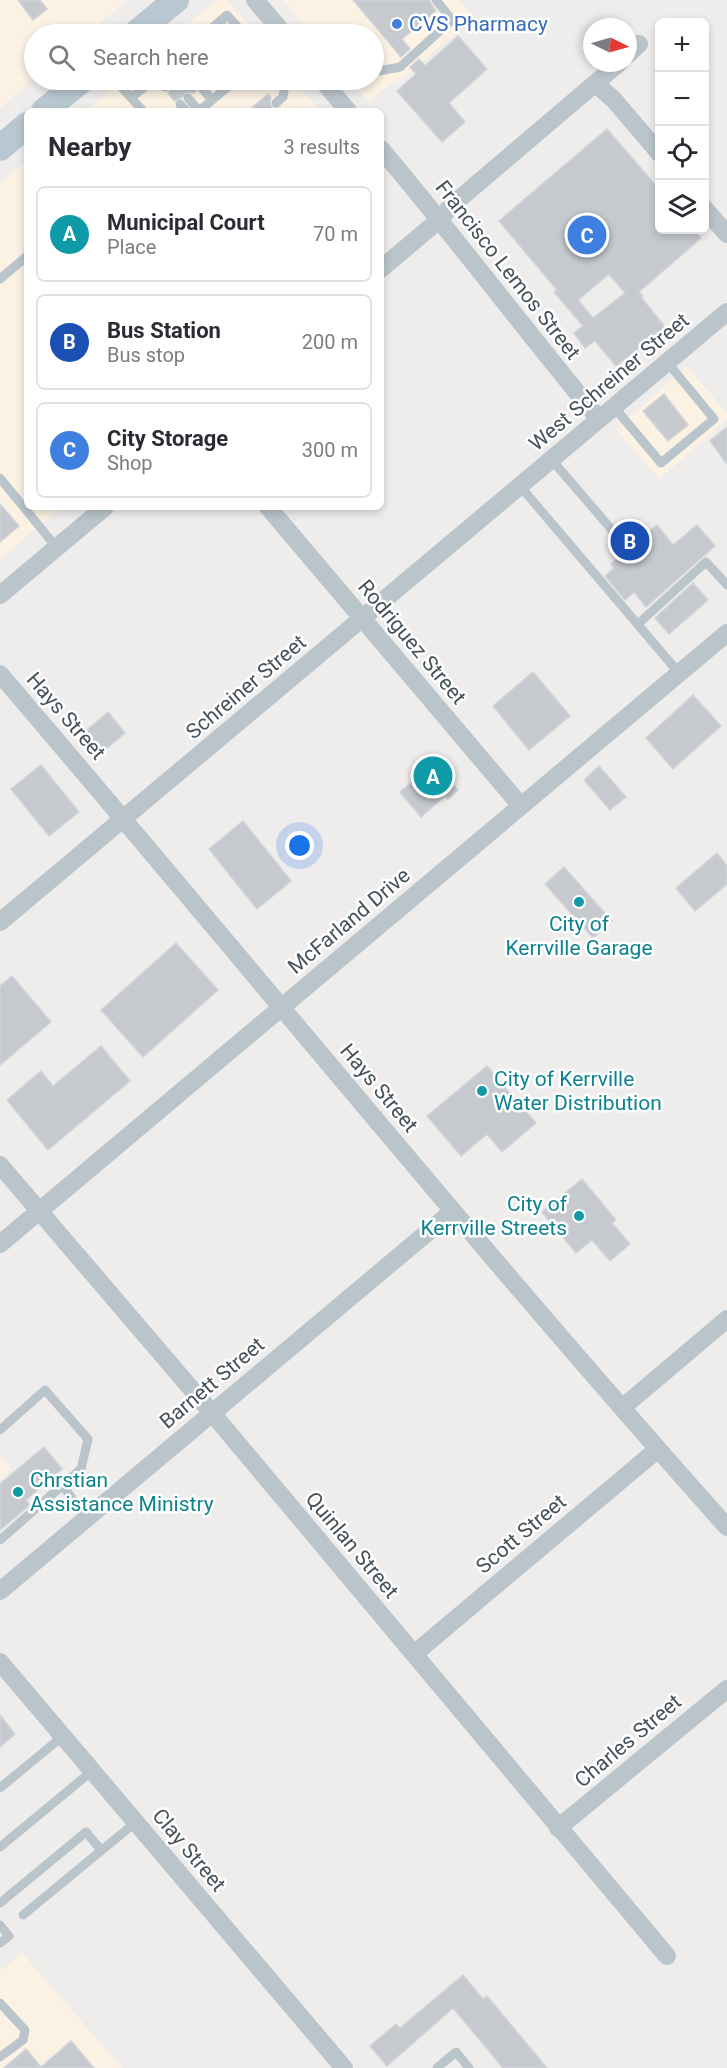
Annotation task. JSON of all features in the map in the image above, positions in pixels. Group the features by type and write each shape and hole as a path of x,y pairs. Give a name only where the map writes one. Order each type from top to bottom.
{"main road":[{"path":"147,24 176,0"},
{"path":"48,108 70,90"},
{"path":"0,148 24,128"}],"street":[{"path":"255,0 275,24"},
{"path":"384,266 440,219 451,206 609,72"},
{"path":"596,84 614,100 655,148"},
{"path":"330,90 345,108"},
{"name":"Francisco Lemos Street","path":"384,154 440,219 548,358 599,419"},
{"path":"709,213 727,234"},
{"name":"West Schreiner Street","path":"520,486 727,312"},
{"name":"Schreiner Street","path":"0,922 520,486"},
{"path":"0,595 101,510"},
{"name":"Rodriguez Street","path":"271,510 520,806"},
{"name":"McFarland Drive","path":"0,1244 727,633"},
{"name":"Hays Street","path":"0,674 453,1211 727,1527"},
{"name":"Quinlan Street","path":"0,1165 212,1413 667,1956"},
{"name":"Barnett Street","path":"0,1591 453,1211"},
{"path":"622,1407 727,1319"},
{"name":"Scott Street","path":"414,1654 658,1449"},
{"name":"Clay Street","path":"0,1662 344,2068"},
{"name":"Charles Street","path":"558,1828 727,1689"}],"lane":[{"path":"384,70 400,67 452,20 436,0"},
{"path":"219,22 227,15 235,24"},
{"path":"124,90 140,108"},
{"path":"131,98 141,90"},
{"path":"204,90 212,100"},
{"path":"203,108 221,90"},
{"path":"276,103 283,97 284,90"},
{"path":"0,279 24,259"},
{"path":"614,406 661,463 670,456 714,419 667,362"},
{"path":"551,459 624,543"},
{"path":"0,478 24,507"},
{"path":"520,486 679,673"},
{"path":"26,510 57,548"},
{"path":"638,624 706,562 727,585"},
{"path":"0,1430 45,1390 88,1439 81,1469 0,1540"},
{"path":"63,1486 87,1518"},
{"path":"0,1788 63,1736"},
{"path":"0,1846 92,1771"},
{"path":"23,1915 136,1822"},
{"path":"0,1903 86,1832 101,1850"},
{"path":"0,1924 9,1936 0,1943"},
{"path":"0,2003 25,2030 23,2040 0,2057"},
{"path":"437,2068 456,2052 469,2068"}],"shaded area":[{"path":"0,0 127,0 99,24 24,24 24,88 0,108"},
{"path":"217,0 227,0 247,24 188,24"},
{"path":"283,0 459,0 473,18 400,81 384,89 384,24 303,24"},
{"path":"111,90 303,90 318,108 90,108"},
{"path":"358,90 383,90 368,102"},
{"path":"24,163 24,510 58,510 0,560 0,183"},
{"path":"687,367 727,413 727,420 659,479 616,429"},
{"path":"0,1454 12,1469 0,1480"},
{"path":"22,1953 122,2068 0,2068 0,1971"}],"building":[{"path":"18,0 40,0 47,9 33,20"},
{"name":"CVS Pharmacy","path":"353,0 429,0 436,11 402,39 410,49 401,57 384,37 384,24 373,24"},
{"path":"458,36 487,69 449,103 465,122 442,142 397,91 416,74 410,67 419,59 425,66"},
{"path":"170,90 196,91 186,92 174,101 168,93"},
{"path":"268,94 271,98 272,108 252,108"},
{"path":"607,129 655,184 655,234 697,234 701,238 639,292 665,327 616,366 595,341 585,348 574,333 583,326 554,292 557,290 499,221","holes":["609,274 625,293 593,318 578,300"]},
{"path":"664,394 688,425 668,441 643,411"},
{"path":"727,427 727,464 710,441"},
{"path":"0,504 19,526 0,542"},
{"path":"657,525 673,545 697,525 715,546 646,607 634,592 625,600 605,576 614,568 611,564"},
{"path":"693,583 708,600 669,634 655,618"},
{"path":"533,672 570,716 529,750 493,706"},
{"path":"693,695 721,726 673,769 646,738"},
{"path":"108,712 125,733 98,756 81,735"},
{"path":"435,763 458,790 448,799 445,796 421,817 400,792"},
{"path":"41,765 79,812 49,836 11,789"},
{"path":"599,766 626,797 610,810 584,780"},
{"path":"243,821 291,881 257,909 209,849"},
{"path":"717,853 727,866 727,884 695,911 676,888"},
{"name":"City of Kerrville Garage","path":"564,867 612,921 593,938 545,884"},
{"path":"176,943 218,990 143,1057 101,1010"},
{"path":"12,976 51,1022 0,1065 0,986"},
{"path":"101,1046 130,1081 48,1150 7,1100 41,1071 53,1086"},
{"name":"City of Kerrville Water Distribution","path":"487,1066 536,1123 502,1152 487,1134 461,1156 427,1116"},
{"name":"City of Kerrville Streets","path":"582,1179 616,1220 612,1223 630,1244 610,1261 592,1240 576,1253 542,1212"},
{"name":"Chrstian Assistance Ministry","path":"44,1447 62,1469 26,1500 30,1505 0,1530 0,1484"},
{"path":"0,1715 15,1734 0,1747"},
{"path":"463,1975 483,1999 487,1996 547,2068 503,2068 453,2008 387,2066 370,2046 396,2024 400,2028"},
{"path":"71,2041 94,2068 4,2068 26,2049 41,2067"}],"place":[{"name":"CVS Pharmacy","path":"397,24"},
{"name":"City Storage","path":"587,235"},
{"name":"Bus Station","path":"630,541"},
{"name":"Municipal Court","path":"433,776"},
{"name":"City of Kerrville Garage","path":"579,902"},
{"name":"City of Kerrville Water Distribution","path":"482,1091"},
{"name":"City of Kerrville Streets","path":"579,1216"},
{"name":"Chrstian Assistance Ministry","path":"18,1492"}]}
